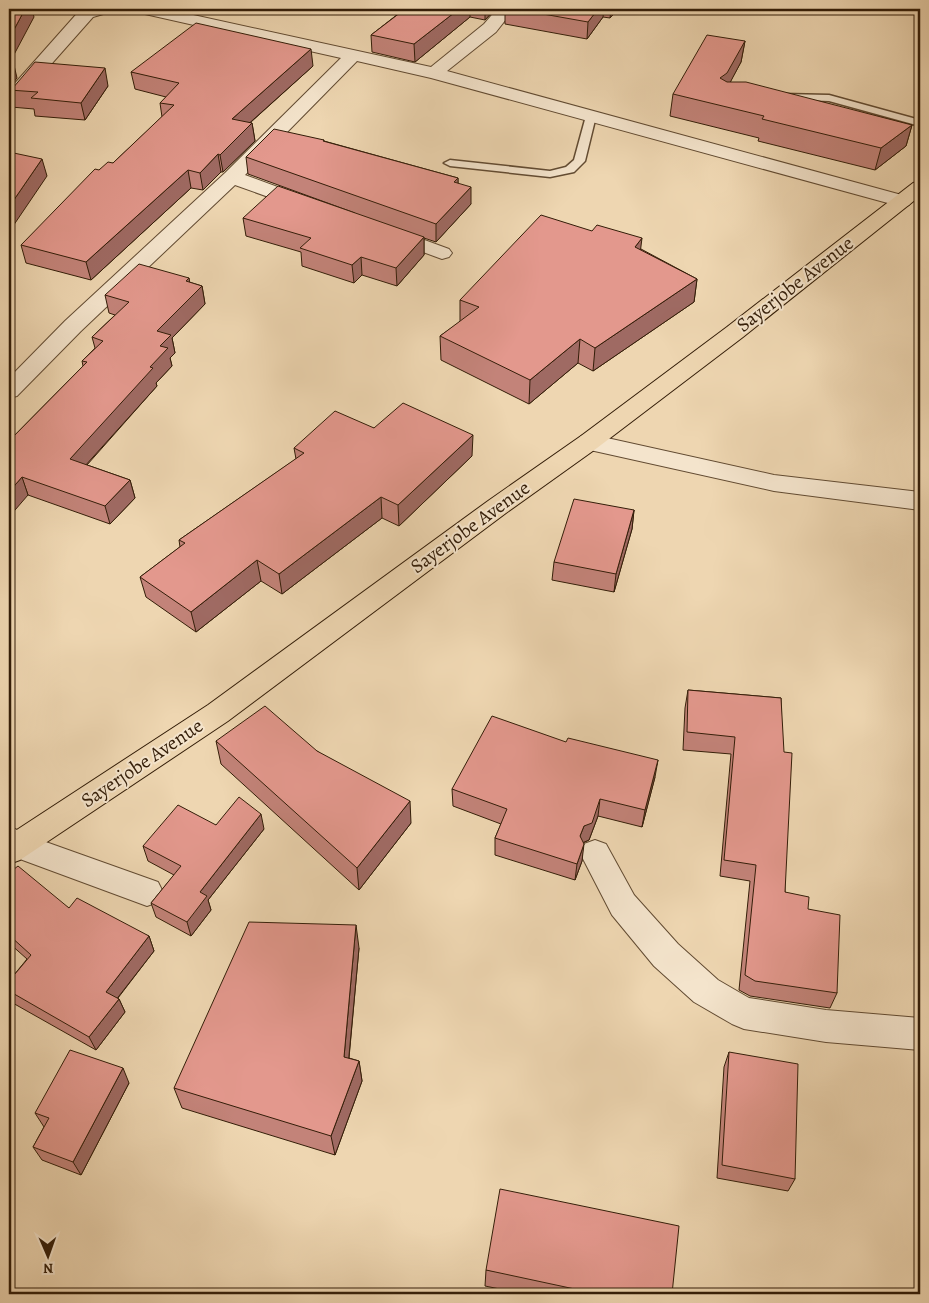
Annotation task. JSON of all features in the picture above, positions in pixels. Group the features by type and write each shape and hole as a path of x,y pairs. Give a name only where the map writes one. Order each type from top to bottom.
{"main road":[{"name":"Sayerjobe Avenue","path":"12,845 218,712 589,442 911,194"}],"street":[{"path":"9,101 87,13 104,9"},
{"path":"146,9 434,72 591,116 911,194"},
{"path":"434,72 490,28 506,9"},
{"path":"9,391 73,326 232,177 354,54"},
{"path":"232,177 324,210"},
{"path":"369,226 442,252"},
{"path":"589,442 774,483 920,501"},
{"path":"12,845 147,892"},
{"path":"595,853 624,905 666,955 706,991 744,1013 826,1026 920,1034"}],"lane":[{"path":"775,98 829,98 920,123"},
{"path":"450,163 550,174 570,170 579,161 591,116"}],"building":[{"path":"9,9 25,9 9,39"},
{"path":"405,9 459,9 414,44 371,35"},
{"path":"515,9 598,9 588,22"},
{"path":"196,23 311,49 232,119 252,123 220,155 218,154 200,173 188,170 86,262 21,245 95,169 99,170 108,162 113,163 174,105 160,103 179,83 131,72"},
{"path":"707,35 745,41 727,73 720,78 727,82 746,82 912,125 881,148 762,119 764,116 673,94"},
{"path":"35,62 105,68 81,103 31,98 38,92 9,90 12,89"},
{"path":"274,129 324,140 458,178 454,182 471,187 436,224 246,157"},
{"path":"9,152 42,159 9,207"},
{"path":"278,186 424,237 396,268 361,257 352,265 300,248 311,238 243,218"},
{"path":"541,215 592,231 597,225 642,238 635,247 697,279 595,348 580,339 530,380 440,336 479,307 460,300"},
{"path":"139,264 189,278 186,281 202,286 157,331 171,335 160,346 168,348 150,367 153,368 70,459 130,480 105,506 22,477 9,492 9,441 87,362 82,361 103,341 92,337 129,302 105,295"},
{"path":"403,403 473,435 398,505 381,497 279,574 257,560 191,612 140,577 185,543 179,540 304,453 294,448 335,411 374,428"},
{"path":"574,499 634,510 616,574 554,562"},
{"path":"688,690 781,698 784,752 792,753 785,892 809,897 808,909 840,915 837,993 755,981 745,975 756,865 724,860 735,737 687,732"},
{"path":"265,706 317,751 410,801 357,868 216,741"},
{"path":"492,716 566,742 568,738 658,760 645,810 600,799 592,823 584,826 580,836 584,844 577,864 495,838 507,809 452,789"},
{"path":"239,797 261,814 200,892 207,896 187,922 151,903 181,866 143,846 178,805 216,825"},
{"path":"18,866 69,908 77,898 149,936 106,992 119,999 89,1037 9,991 9,981 31,955 9,935 9,873"},
{"path":"249,922 356,925 344,1057 359,1061 331,1136 174,1088"},
{"path":"70,1050 123,1068 73,1162 33,1147 49,1118 35,1113"},
{"path":"729,1052 798,1064 795,1179 722,1165"},
{"path":"500,1189 679,1226 672,1294 598,1294 486,1270"}]}
